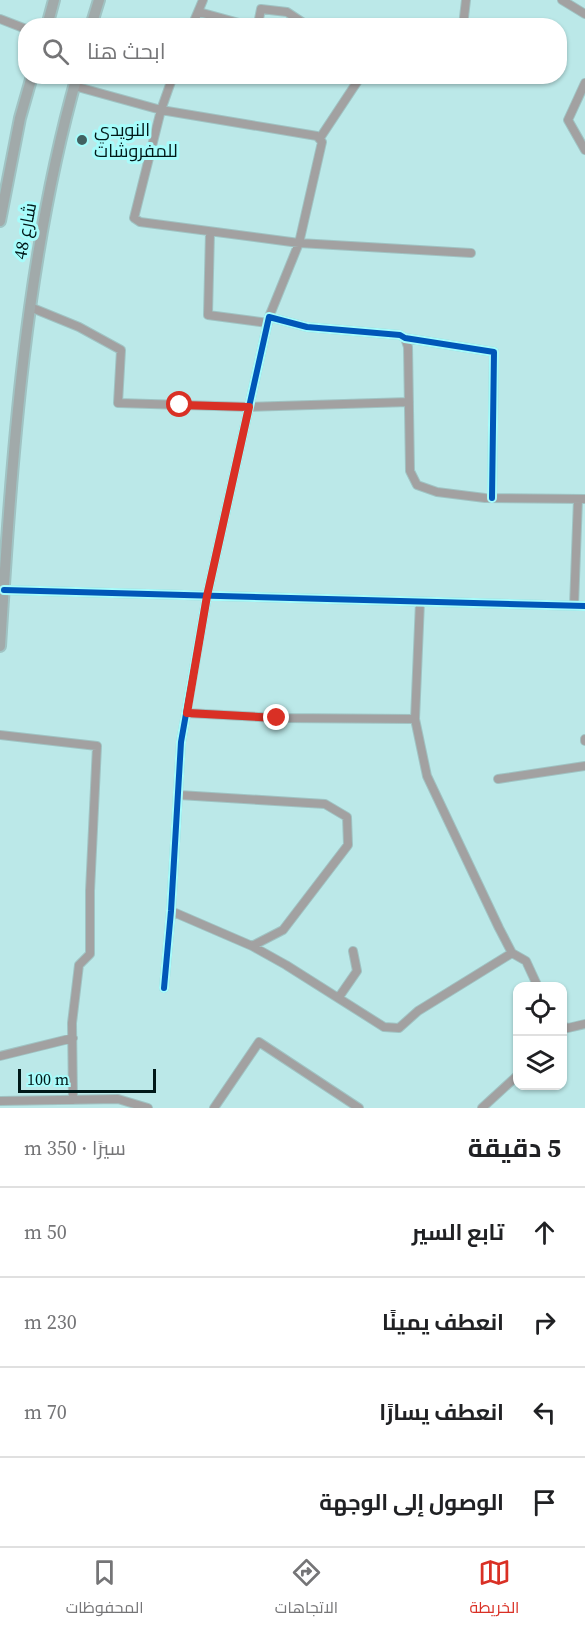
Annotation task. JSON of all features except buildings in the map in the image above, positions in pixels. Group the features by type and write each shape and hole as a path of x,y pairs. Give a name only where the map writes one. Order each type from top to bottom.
{"main road":[{"path":"49,18 54,0"},
{"path":"94,18 99,0"},
{"name":"شارع 48","path":"0,221 20,118 30,84"},
{"name":"شارع 48","path":"0,646 4,590 2,568 32,284 62,129 75,84"}],"street":[{"path":"196,18 203,0"},
{"path":"464,18 466,0"},
{"path":"562,0 585,14"},
{"path":"259,18 261,9 287,12 296,18"},
{"path":"199,12 221,18"},
{"path":"0,19 18,26"},
{"path":"585,83 568,120 585,150"},
{"path":"85,84 162,110 317,136 322,142 299,243 269,320 207,596 182,742 164,988"},
{"path":"170,84 134,218 140,222 299,243 471,253"},
{"path":"320,138 356,84"},
{"path":"210,232 208,315 400,335 405,338 494,352 492,498"},
{"path":"30,307 79,327 121,350 118,403 249,407 409,402"},
{"path":"405,338 408,347 410,471 417,485 437,492 492,498 581,499 573,606"},
{"path":"4,590 585,606"},
{"path":"420,602 415,719 427,776 512,953 526,961 536,982"},
{"path":"187,713 277,718 415,719"},
{"path":"0,735 97,746 90,891 90,954 79,965 73,1038 74,1100"},
{"path":"498,779 585,766"},
{"path":"179,795 325,804 347,817 348,845 283,930 252,946"},
{"path":"171,911 252,946 339,997 384,1027 399,1028 418,1011 512,953"},
{"path":"339,997 357,971 352,951"},
{"path":"567,1028 585,1024"},
{"path":"0,1056 73,1038"},
{"path":"214,1108 259,1042 359,1108"},
{"path":"482,1108 513,1080"},
{"path":"0,1101 118,1099 148,1108"}],"cycle path":[{"path":"164,988 181,742 207,596 269,317 307,327 400,335 405,338 494,352 492,498"},
{"path":"4,590 585,606"}],"place":[{"name":"النويدي للمفروشات","path":"82,140"}],"route":[{"path":"180,405 249,407 207,596 187,713 277,718"}]}
